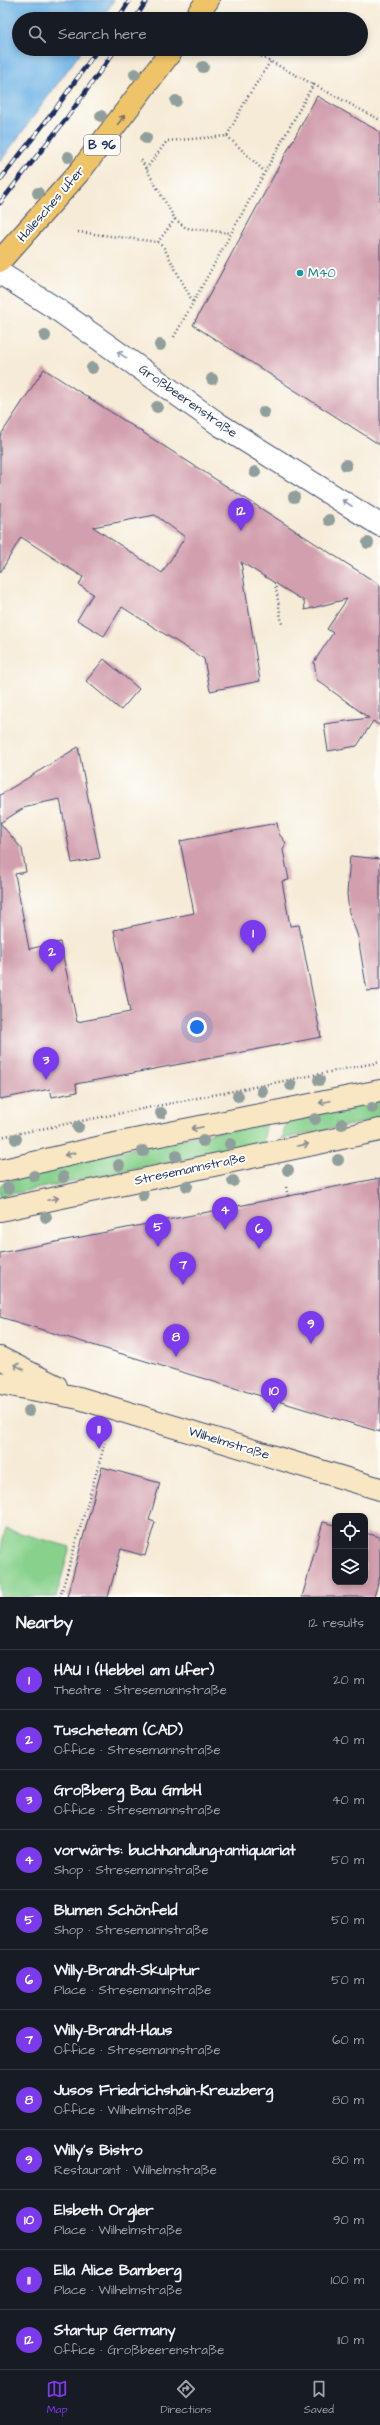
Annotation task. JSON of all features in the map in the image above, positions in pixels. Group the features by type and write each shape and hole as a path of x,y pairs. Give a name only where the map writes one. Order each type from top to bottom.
{"main road":[{"path":"199,12 208,0"},
{"name":"Hallesches Ufer","path":"0,261 82,170 168,56"},
{"path":"0,1171 110,1145 380,1090"},
{"name":"Stresemannstraße","path":"0,1210 380,1130"},
{"name":"Wilhelmstraße","path":"0,1358 79,1398"},
{"name":"Wilhelmstraße","path":"0,1383 79,1398 380,1489"}],"street":[{"name":"Großbeerenstraße","path":"0,273 58,310 220,425 380,525"}],"path":[{"path":"259,56 292,75 314,83 380,120"},
{"path":"227,136 247,98 270,62"},
{"path":"174,337 314,83"},
{"path":"146,169 167,141 227,136 264,172"},
{"path":"140,158 175,219 186,228 231,234"},
{"path":"158,242 175,219"},
{"path":"78,232 158,242 164,248 193,303"},
{"path":"275,583 282,624"},
{"path":"0,1137 380,1062"},
{"path":"286,1187 288,1196"},
{"path":"272,1412 276,1400"},
{"path":"60,1597 105,1444"}],"green space":[{"path":"380,1098 380,1119 282,1139 287,1118"},
{"path":"266,1122 263,1144 0,1196 0,1185 60,1163"},
{"path":"6,1529 70,1547 56,1597 0,1597 0,1550"}],"water":[{"path":"0,0 114,0 106,12 12,12 12,56 78,56 0,162"}],"building":[{"name":"M40","path":"317,96 380,132 380,445 193,325"},
{"path":"44,369 380,585 380,726 373,721 357,746 328,751 324,724 369,718 317,680 314,662 333,633 327,629 347,599 305,610 304,601 241,562 260,681 210,691 204,659 122,607 104,636 77,620 93,594 79,585 83,577 21,537 0,573 0,436","holes":["155,515 185,537 162,573 93,527"]},
{"path":"104,659 139,689 121,710 86,681"},
{"path":"78,747 100,858 72,863 60,799 27,806 0,823 0,795"},
{"path":"0,823 22,849 26,872 15,874 29,949 60,942 77,1022 130,1012 114,930 194,913 180,841 277,823 279,834 286,843 283,850 289,880 282,881 290,926 299,925 321,1037 76,1084 77,1092 52,1097 50,1089 0,1099"},
{"path":"350,856 380,859 380,990 367,991 358,937 349,912 347,894"},
{"path":"380,1178 380,1432 0,1317 0,1253"},
{"path":"102,1467 160,1483 149,1520 155,1522 145,1556 121,1549 108,1597 67,1597"},
{"path":"323,1522 332,1524 332,1585 368,1585 368,1534 380,1537 380,1576 374,1597 302,1597"}],"railway":[{"path":"122,12 130,0"},
{"path":"139,12 147,0"},
{"path":"0,180 54,111 93,56"},
{"path":"0,203 66,119 111,56"}],"place":[{"name":"M40","path":"300,273"},
{"name":"Startup Germany","path":"241,531"},
{"name":"HAU 1 (Hebbel am Ufer)","path":"253,953"},
{"name":"Tuscheteam (CAD)","path":"52,972"},
{"name":"Großberg Bau GmbH","path":"46,1080"},
{"name":"vorwärts: buchhandlung+antiquariat","path":"225,1230"},
{"name":"Blumen Schönfeld","path":"158,1247"},
{"name":"Willy-Brandt-Skulptur","path":"259,1249"},
{"name":"Willy-Brandt-Haus","path":"183,1285"},
{"name":"Willy's Bistro","path":"311,1344"},
{"name":"Jusos Friedrichshain-Kreuzberg","path":"176,1357"},
{"name":"Elsbeth Orgler","path":"274,1411"},
{"name":"Ella Alice Bamberg","path":"99,1449"}]}
